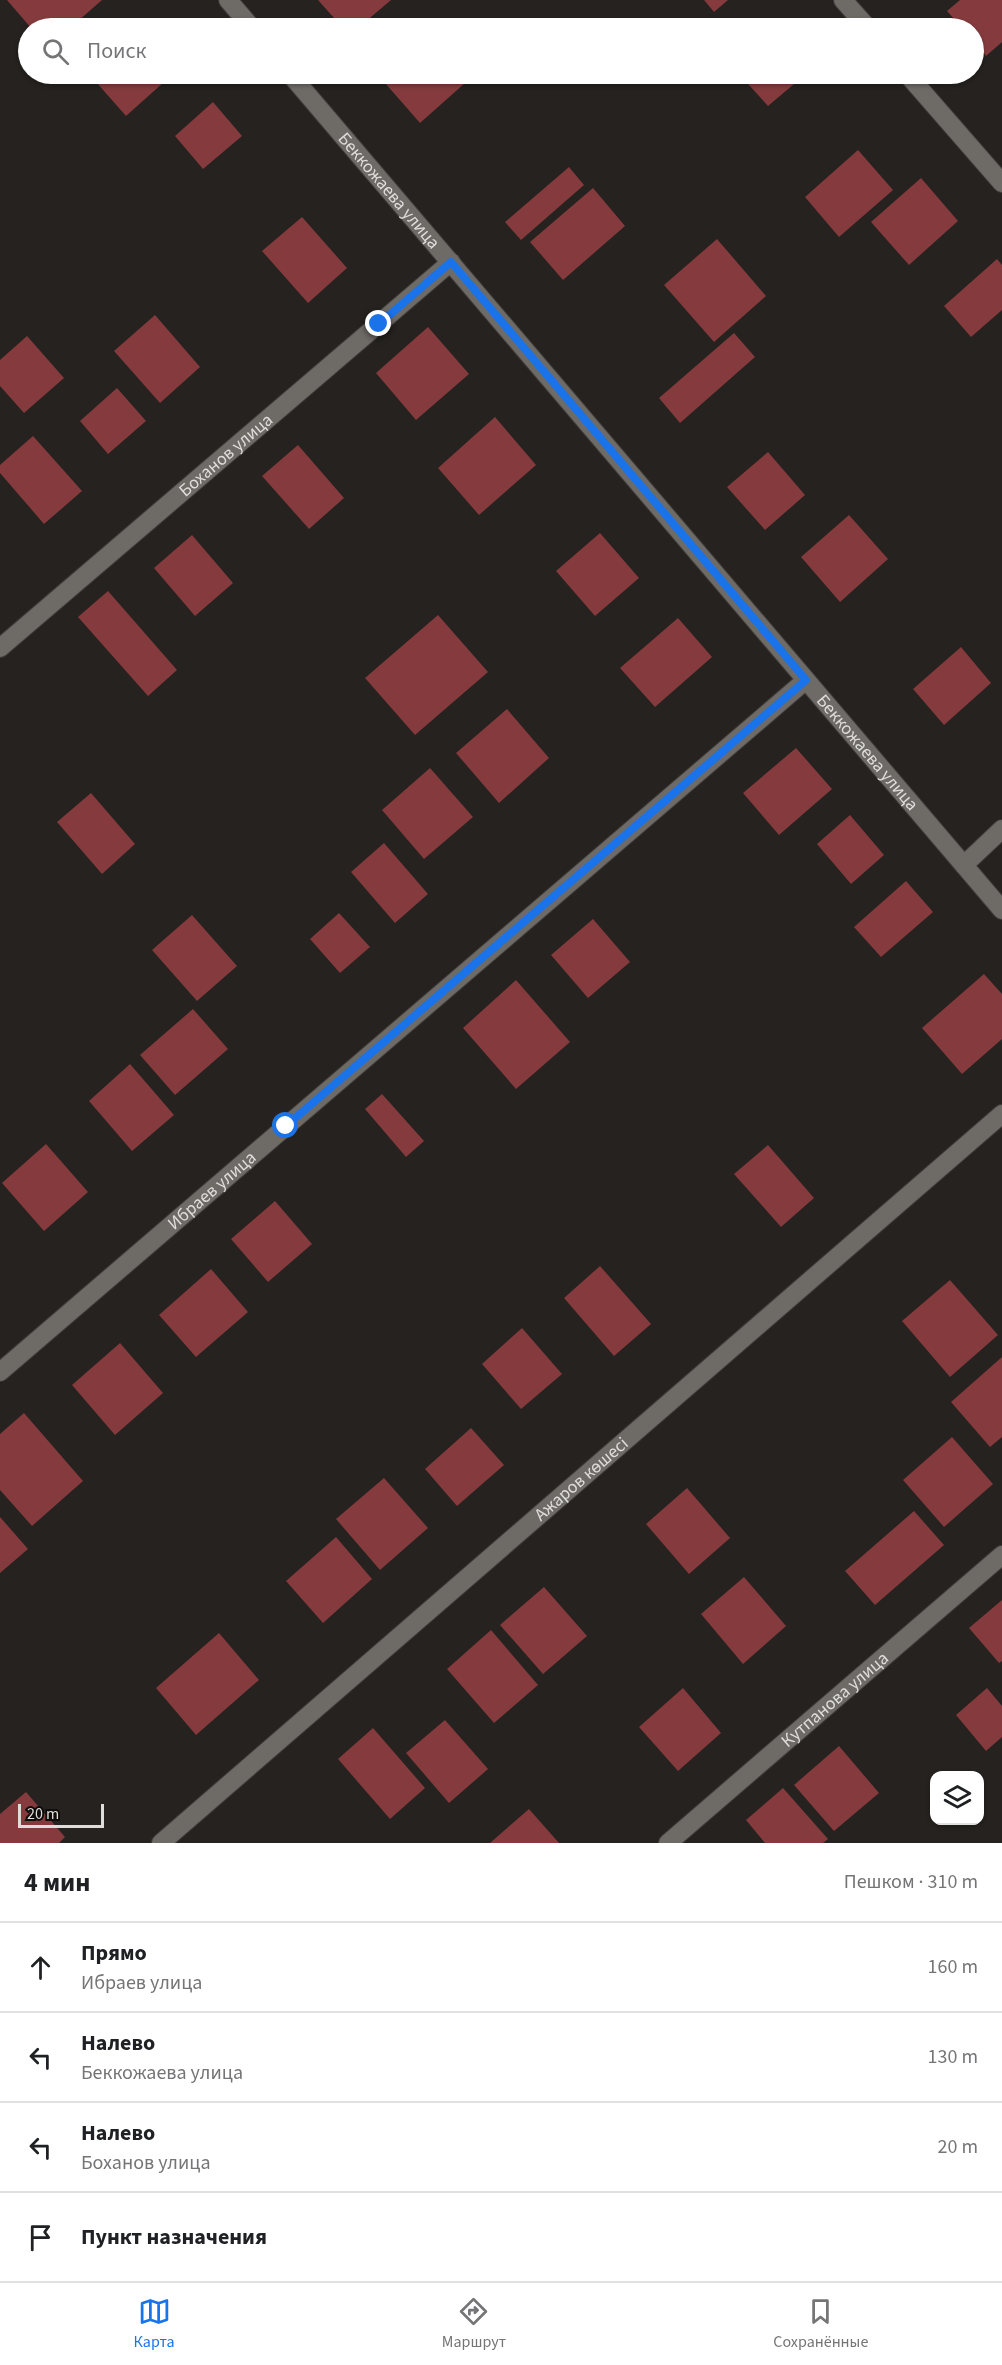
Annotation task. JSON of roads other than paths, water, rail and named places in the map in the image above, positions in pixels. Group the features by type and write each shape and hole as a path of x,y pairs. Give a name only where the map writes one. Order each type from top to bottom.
{"street":[{"path":"228,0 243,18"},
{"path":"843,0 859,18"},
{"name":"Беккожаева улица","path":"299,84 1002,909"},
{"path":"916,84 1002,183"},
{"name":"Боханов улица","path":"0,648 451,262"},
{"name":"Ибраев улица","path":"0,1372 806,680"},
{"path":"964,866 1002,829"},
{"name":"Ажаров көшесі","path":"161,1843 1002,1114"},
{"name":"Кутпанова улица","path":"668,1843 1002,1555"}]}
